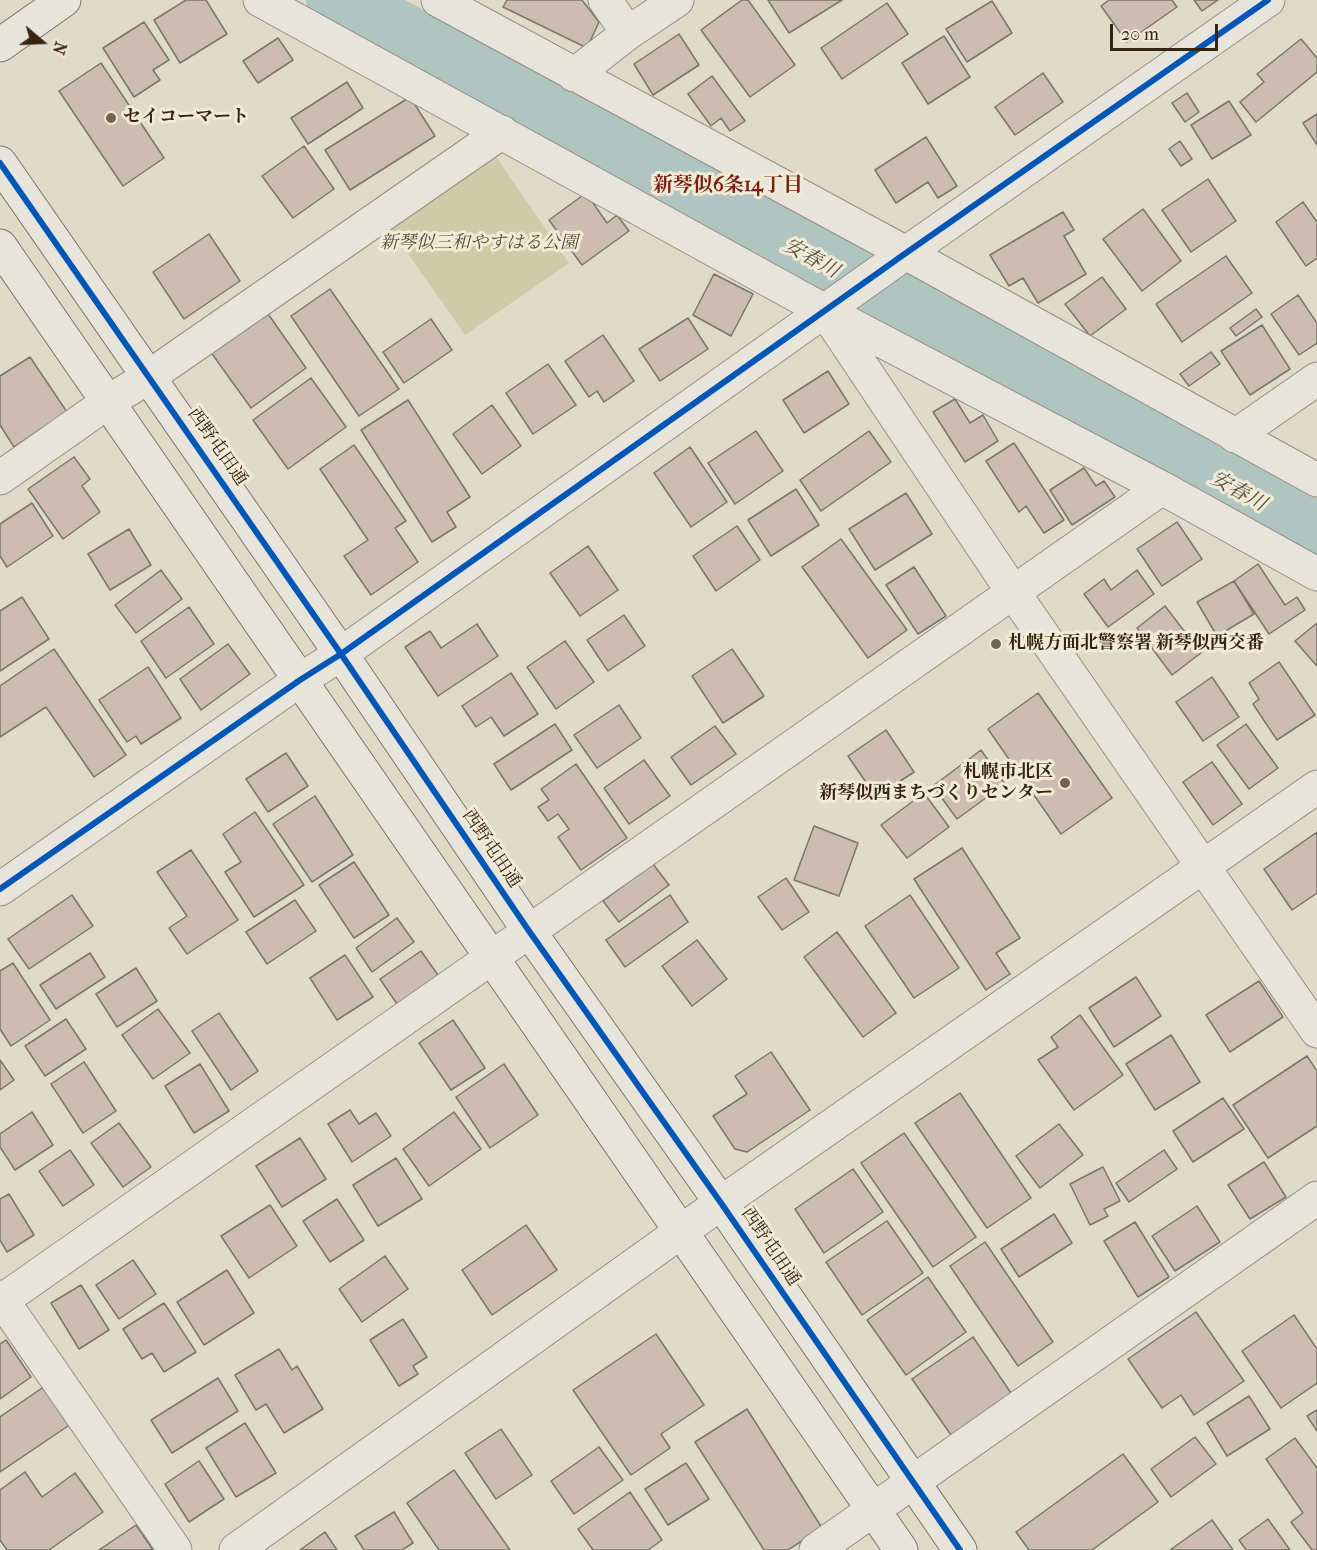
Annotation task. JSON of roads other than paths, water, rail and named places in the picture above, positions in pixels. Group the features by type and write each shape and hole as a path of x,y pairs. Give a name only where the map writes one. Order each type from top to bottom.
{"street":[{"path":"0,45 64,0"},
{"path":"260,0 502,132 835,304 1317,574"},
{"path":"438,0 574,75 894,262 1317,480"},
{"path":"605,0 628,33"},
{"path":"574,75 628,33 676,0"},
{"path":"0,889 300,680 341,654 1268,0"},
{"path":"0,478 502,132"},
{"name":"西野屯田通","path":"0,163 150,376 529,931 721,1203 960,1550"},
{"path":"0,246 901,1550"},
{"path":"835,304 1014,592 1317,1031"},
{"path":"1235,436 1317,379"},
{"path":"175,1550 1,1300 1162,489"},
{"path":"236,1550 721,1203 1317,788"},
{"path":"816,1550 1317,1198"}],"waterway":[{"name":"安春川","path":"338,0 1317,535"}],"place":[{"name":"セイコーマート","path":"111,118"},
{"name":"札幌方面北警察署 新琴似西交番","path":"996,644"},
{"name":"札幌市北区 新琴似西まちづくりセンター","path":"1065,783"}],"district":[{"name":"新琴似6条14丁目","path":"728,186"}],"park label":[{"name":"新琴似三和やすはる公園","path":"479,244"}]}
